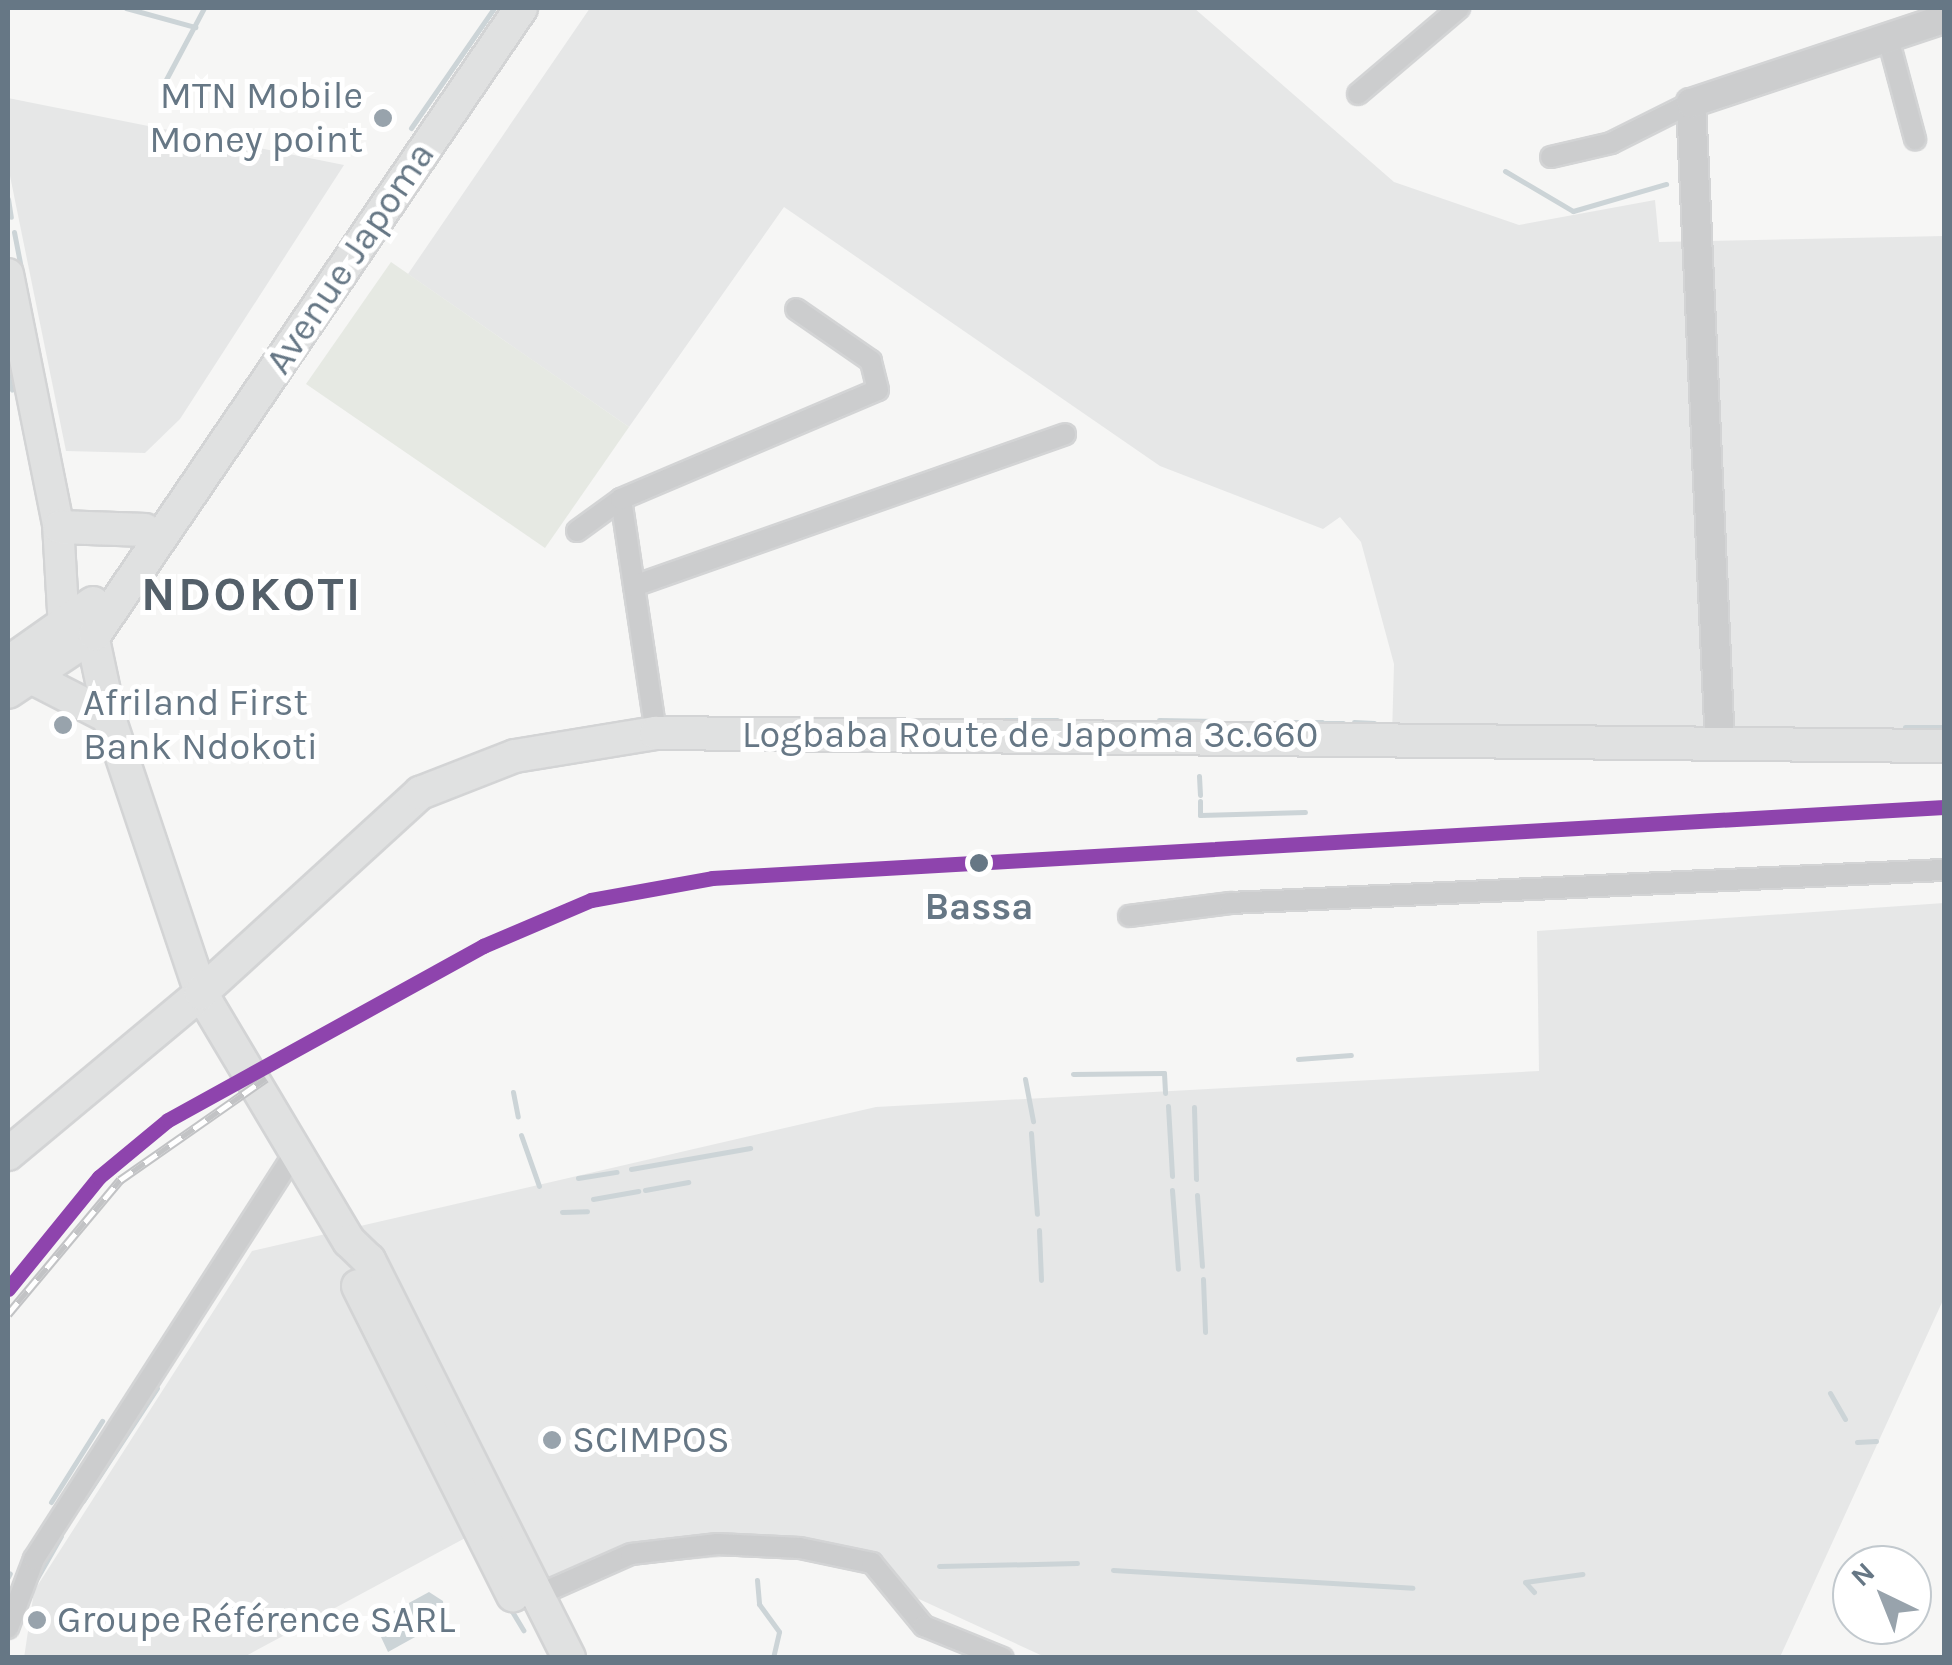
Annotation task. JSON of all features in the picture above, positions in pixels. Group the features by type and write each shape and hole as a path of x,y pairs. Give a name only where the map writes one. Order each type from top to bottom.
{"main road":[{"name":"Avenue Japoma","path":"16,678 79,631 177,506 521,8"},
{"path":"8,274 79,631 201,993 349,1241 369,1260 444,1431 528,1600 569,1658"},
{"name":"Avenue Japoma","path":"79,631 145,530 177,506"},
{"path":"59,525 145,530"},
{"path":"16,678 109,720"},
{"name":"Logbaba Route de Japoma 3c.660","path":"8,1154 201,993 420,794 515,756 656,734 1382,736 1720,746 1944,746"},
{"path":"528,1600 544,1658"}],"street":[{"path":"1358,94 1458,8"},
{"path":"1551,157 1611,143 1691,103 1944,19"},
{"path":"1888,38 1915,138"},
{"path":"1691,103 1720,746"},
{"path":"577,531 621,499 878,390 871,361 796,309"},
{"path":"634,586 1065,434"},
{"path":"621,499 656,734"},
{"path":"1129,916 1230,903 1944,870"},
{"path":"8,1628 34,1559 295,1152"},
{"path":"528,1600 631,1554 717,1544 800,1548 872,1563 924,1626 1003,1658"}],"shaded area":[{"path":"590,8 1194,8 1394,182 1519,225 1655,200 1659,242 1944,236 1944,736 1392,735 1394,664 1361,542 1340,517 1323,529 1160,466 784,207 629,427 408,274"},
{"path":"8,98 344,165 180,419 145,453 66,451 8,166"},
{"path":"391,262 629,427 545,548 306,384"},
{"path":"1944,903 1944,1298 1780,1657 1045,1657 847,1566 760,1554 638,1564 535,1595 495,1522 244,1657 24,1658 34,1591 252,1251 876,1107 1539,1071 1537,931"},
{"path":"429,1592 443,1601 444,1621 388,1652 374,1622"}],"waterway":[{"path":"126,8 195,27"},
{"path":"162,87 204,8"},
{"path":"411,128 494,8"},
{"path":"1505,171 1573,211 1666,184"},
{"path":"8,199 11,217"},
{"path":"14,232 21,268"},
{"path":"8,370 12,390"},
{"path":"1000,720 1057,720"},
{"path":"1159,720 1217,721"},
{"path":"1289,722 1322,722"},
{"path":"1354,722 1374,723"},
{"path":"1325,723 1343,723"},
{"path":"1905,727 1944,727"},
{"path":"1670,757 1720,755"},
{"path":"1199,776 1200,795"},
{"path":"1200,801 1200,815 1305,812"},
{"path":"1298,1059 1351,1055"},
{"path":"1073,1074 1164,1073 1165,1093"},
{"path":"1025,1079 1033,1121"},
{"path":"513,1092 518,1117"},
{"path":"1168,1106 1172,1176"},
{"path":"1194,1107 1196,1179"},
{"path":"1031,1133 1037,1214"},
{"path":"521,1135 539,1186"},
{"path":"631,1169 750,1148"},
{"path":"578,1178 617,1172"},
{"path":"645,1190 688,1182"},
{"path":"1172,1190 1178,1269"},
{"path":"593,1199 638,1191"},
{"path":"1197,1195 1202,1266"},
{"path":"562,1212 587,1211"},
{"path":"1039,1230 1041,1280"},
{"path":"1203,1279 1205,1332"},
{"path":"83,1501 157,1388"},
{"path":"1830,1393 1845,1419"},
{"path":"51,1502 102,1421"},
{"path":"1857,1442 1876,1441"},
{"path":"37,1578 61,1536"},
{"path":"939,1566 1077,1563"},
{"path":"1113,1570 1412,1588"},
{"path":"8,1577 10,1573"},
{"path":"1534,1592 1525,1582 1582,1574"},
{"path":"757,1580 759,1604 779,1632 773,1658"},
{"path":"510,1608 523,1630"}],"railway":[{"path":"8,1314 120,1180 266,1078"}],"transit line":[{"path":"8,1289 99,1177 168,1120 483,946 591,900 712,878 1944,807"}],"place":[{"name":"MTN Mobile Money point","path":"383,118"},
{"name":"Afriland First Bank Ndokoti","path":"63,725"},
{"name":"Bassa","path":"979,863"},
{"name":"SCIMPOS","path":"552,1440"},
{"name":"Groupe Référence SARL","path":"37,1620"}],"district":[{"name":"NDOKOTI","path":"252,595"}]}
